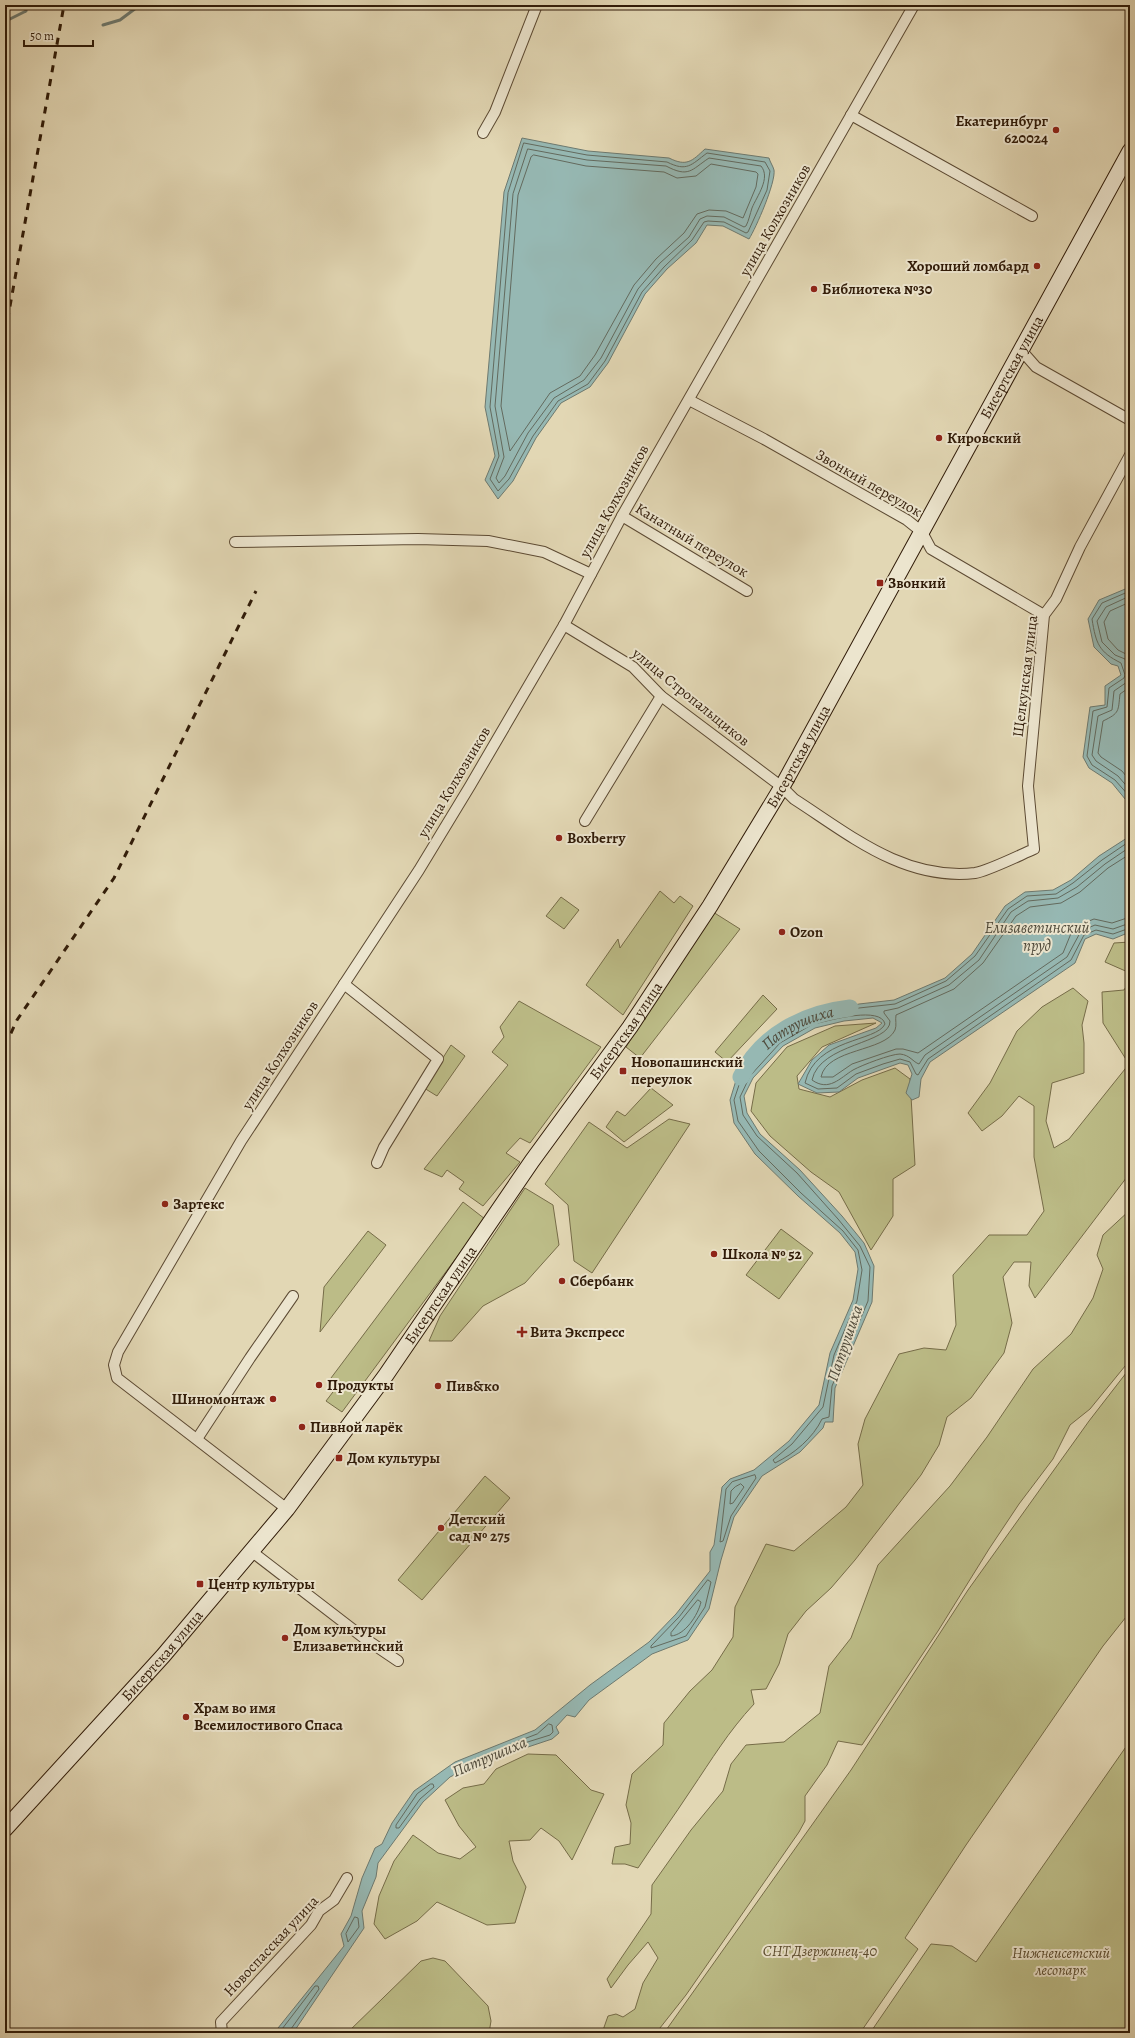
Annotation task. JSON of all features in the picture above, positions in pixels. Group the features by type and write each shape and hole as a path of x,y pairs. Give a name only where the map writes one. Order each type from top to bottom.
{"main road":[{"name":"Бисертская улица","path":"5,1829 163,1656 287,1509 386,1374 532,1161 628,1030 710,906 782,787 1130,151"}],"street":[{"path":"482,133 495,112 537,5"},
{"name":"улица Колхозников","path":"287,1509 117,1378 114,1365 118,1352 242,1141 419,870 564,625 622,516 914,5"},
{"path":"851,115 1032,216"},
{"path":"1021,350 1036,367 1130,420"},
{"name":"Звонкий переулок","path":"689,400 764,439 907,520 922,532 931,549 1044,615"},
{"name":"Щелкунская улица","path":"1034,849 1028,786 1044,615 1056,599 1080,547 1130,455"},
{"name":"Канатный переулок","path":"622,516 747,591"},
{"path":"235,542 418,539 488,541 544,552 591,574"},
{"name":"улица Стропальщиков","path":"564,625 633,667 661,696 782,787 794,799 884,857 929,872 976,873 1034,849"},
{"path":"585,821 661,696"},
{"path":"344,984 438,1059 384,1147 377,1163"},
{"path":"198,1439 250,1358 293,1296"},
{"path":"251,1551 364,1638 398,1661"},
{"name":"Новоспасская улица","path":"222,2033 221,2022 311,1925 319,1911 334,1900 347,1878"}],"green space":[{"path":"660,891 674,903 680,896 693,906 623,1015 586,985 618,939 620,948"},
{"path":"561,897 579,910 564,929 546,916"},
{"path":"713,912 740,929 640,1058 626,1047"},
{"path":"1130,942 1130,973 1105,962 1114,943"},
{"path":"1130,980 1130,1173 1035,1298 1029,1286 1031,1262 1014,1262 1003,1277 1012,1323 1004,1353 971,1398 947,1417 939,1445 921,1475 855,1560 831,1588 806,1611 788,1634 779,1664 766,1689 751,1690 754,1704 721,1746 638,1868 625,1864 612,1864 615,1847 630,1844 631,1823 626,1805 632,1774 663,1745 664,1723 690,1691 712,1670 733,1637 735,1607 766,1544 794,1551 846,1507 863,1485 858,1444 865,1419 899,1354 924,1348 946,1350 956,1325 953,1275 989,1235 1027,1235 1044,1211 1034,1157 1034,1106 1019,1096 1002,1116 982,1131 968,1113 990,1083 1017,1031 1042,1007 1073,988 1088,1001 1082,1025 1084,1043 1084,1073 1052,1083 1046,1121 1054,1148 1069,1139 1129,1064 1103,1023 1102,992 1124,990"},
{"path":"763,995 777,1009 727,1062 715,1052"},
{"path":"519,1001 601,1047 530,1143 520,1138 506,1153 520,1162 483,1206 459,1189 464,1182 447,1170 442,1177 424,1169 508,1065 492,1052 504,1037 500,1027"},
{"path":"876,1023 822,1047 797,1076 799,1089 830,1097 862,1080 895,1068 910,1079 915,1165 893,1179 893,1216 871,1250 839,1192 811,1172 770,1136 751,1111 756,1083 787,1047 835,1026"},
{"path":"451,1045 465,1056 437,1096 424,1088"},
{"path":"651,1088 673,1105 624,1142 606,1127 617,1111 625,1116"},
{"path":"669,1119 690,1124 592,1273 574,1261 568,1205 545,1184 589,1122 627,1148"},
{"path":"525,1188 553,1205 559,1245 525,1283 483,1306 452,1341 429,1341 440,1316"},
{"path":"463,1202 485,1219 342,1412 326,1401 336,1388 328,1382"},
{"path":"1130,1210 1130,1360 1090,1409 1070,1425 1053,1459 1019,1504 938,1631 862,1745 838,1741 827,1765 805,1796 805,1821 799,1832 686,1995 656,2033 602,2033 608,2016 616,2014 623,2017 635,2009 643,1983 658,1958 648,1942 611,1988 607,1979 651,1914 652,1885 691,1830 723,1791 731,1764 746,1745 784,1742 820,1713 829,1666 851,1638 878,1565 950,1486 987,1437 1033,1369 1071,1334 1093,1298 1103,1269 1097,1255 1103,1235"},
{"path":"781,1229 813,1253 779,1299 746,1275"},
{"path":"368,1231 386,1245 320,1332 324,1287"},
{"name":"СНТ Дзержинец-40","path":"1130,1368 1130,1612 1103,1646 966,1845 905,1938 918,1949 860,2033 664,2033 851,1770 968,1590 1089,1421"},
{"path":"485,1476 510,1498 422,1600 398,1580"},
{"name":"Нижнеисетский лесопарк","path":"1130,1741 1130,2033 870,2033 931,1944 952,1946 976,1962"},
{"path":"528,1754 556,1755 591,1790 604,1794 572,1860 559,1841 541,1828 530,1840 509,1841 513,1861 526,1887 515,1923 487,1925 437,1902 417,1921 385,1939 374,1924 379,1896 394,1861 413,1835 438,1853 460,1859 476,1847 459,1826 445,1800 463,1788 484,1784 496,1769"},
{"path":"433,1958 445,1961 488,2006 491,2021 489,2033 347,2033 421,1961"}],"water":[{"path":"522,138 588,151 669,158 680,162 693,159 705,149 769,158 774,170 774,176 765,205 749,239 723,226 707,225 696,243 667,269 645,294 608,363 590,387 561,403 536,438 513,481 498,499 485,480 495,456 485,407 504,192"},
{"path":"1130,587 1130,805 1112,783 1089,768 1083,757 1090,707 1105,705 1105,686 1121,675 1118,666 1111,664 1094,647 1088,619 1099,600"},
{"name":"Елизаветинский пруд","path":"1130,836 1130,932 1113,939 1096,934 1085,939 1075,963 930,1062 921,1079 919,1097 912,1100 906,1093 912,1074 908,1065 900,1063 858,1078 839,1092 817,1093 798,1084 812,1060 829,1045 876,1028 882,1023 873,1018 844,1021 815,1028 783,1046 753,1078 744,1096 747,1113 760,1134 800,1170 842,1216 864,1243 874,1266 872,1302 835,1388 833,1422 825,1422 823,1428 800,1452 762,1476 734,1517 721,1560 709,1609 688,1640 652,1654 589,1700 575,1717 567,1715 556,1727 559,1733 552,1739 474,1765 450,1777 423,1802 378,1863 376,1877 362,1911 364,1928 293,2033 274,2033 344,1946 341,1934 351,1916 362,1878 375,1848 382,1844 392,1823 414,1791 455,1762 535,1730 590,1685 649,1642 676,1614 710,1571 710,1552 714,1545 722,1487 730,1479 754,1470 789,1441 819,1405 830,1353 853,1300 858,1269 855,1252 840,1233 798,1196 755,1154 734,1123 730,1100 737,1077 765,1043 782,1030 807,1018 859,1004 894,1000 945,978 972,954 1005,906 1025,892 1053,890 1071,880 1099,856"}],"waterway":[{"path":"103,25 120,20 140,5"},
{"path":"6,21 26,11"},
{"name":"Патрушиха","path":"741,1077 760,1049 772,1038 786,1029 817,1015 850,1008"}],"railway":[{"path":"5,334 64,5"},
{"path":"5,1046 17,1020 114,878 256,591"}],"place":[{"name":"Екатеринбург 620024","path":"1056,130"},
{"name":"Хороший ломбард","path":"1037,266"},
{"name":"Библиотека №30","path":"814,289"},
{"name":"Кировский","path":"939,438"},
{"name":"Звонкий","path":"880,583"},
{"name":"Boxberry","path":"559,838"},
{"name":"Ozon","path":"782,932"},
{"name":"Новопашинский переулок","path":"623,1071"},
{"name":"Зартекс","path":"165,1204"},
{"name":"Школа № 52","path":"714,1254"},
{"name":"Сбербанк","path":"562,1281"},
{"name":"Вита Экспресс","path":"522,1332"},
{"name":"Продукты","path":"319,1385"},
{"name":"Пив&ко","path":"438,1386"},
{"name":"Шиномонтаж","path":"273,1399"},
{"name":"Пивной ларёк","path":"302,1427"},
{"name":"Дом культуры","path":"339,1458"},
{"name":"Детский сад № 275","path":"441,1528"},
{"name":"Центр культуры","path":"200,1584"},
{"name":"Дом культуры Елизаветинский","path":"285,1638"},
{"name":"Храм во имя Всемилостивого Спаса","path":"186,1717"}]}
